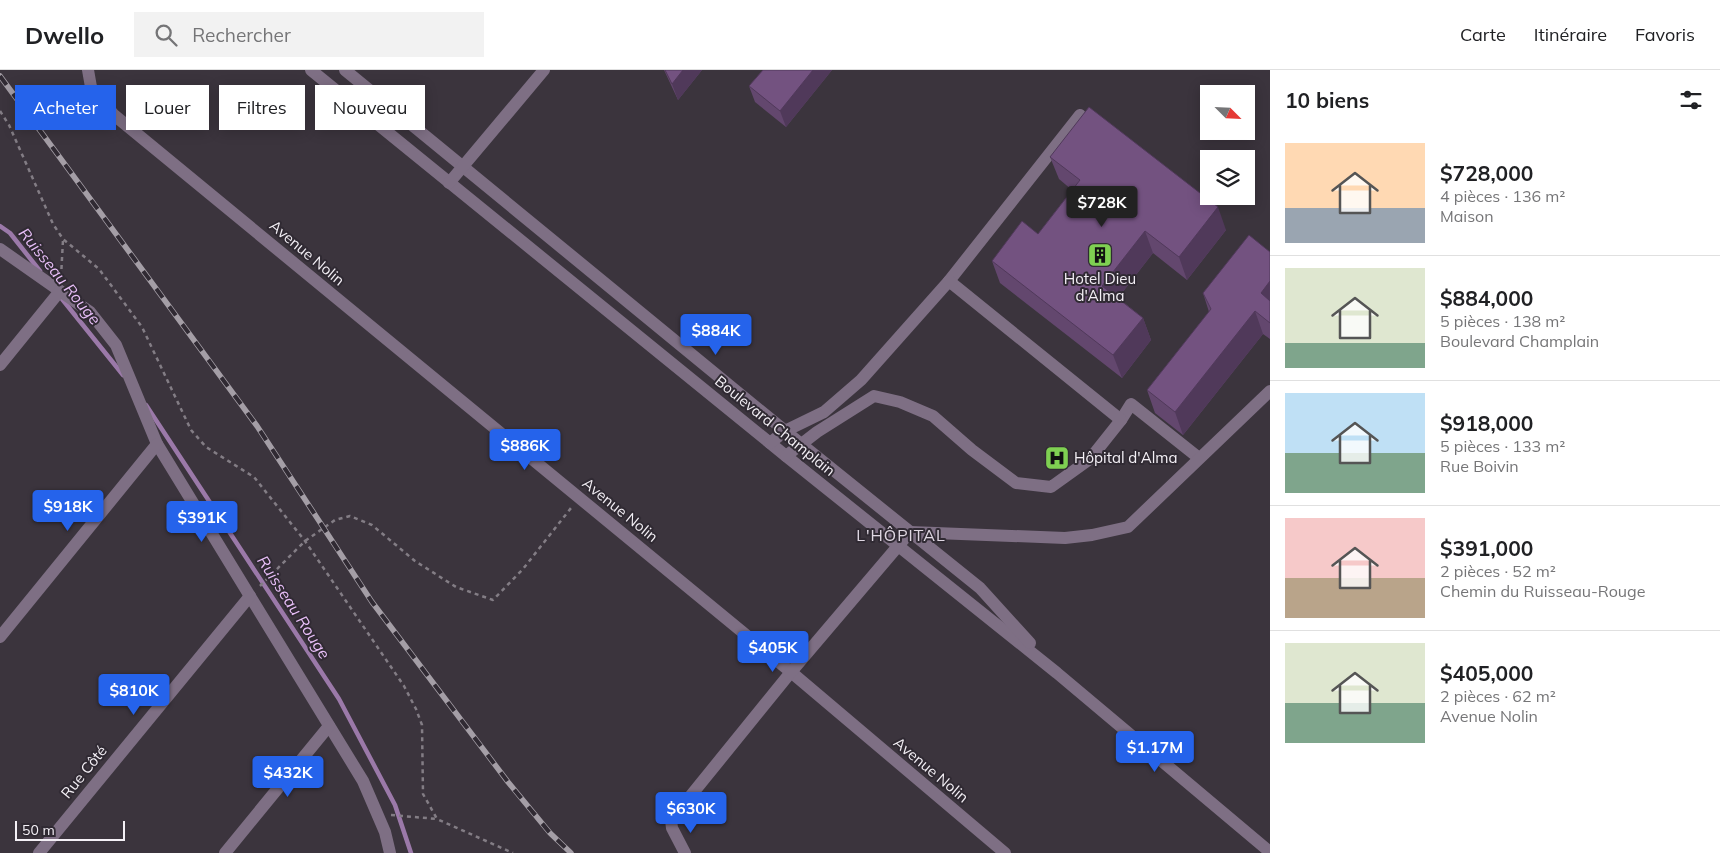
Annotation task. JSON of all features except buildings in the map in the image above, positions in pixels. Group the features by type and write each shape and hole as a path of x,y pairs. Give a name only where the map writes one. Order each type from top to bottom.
{"street":[{"name":"Avenue Nolin","path":"88,70 91,87 114,114 791,672 1005,853"},
{"name":"Boulevard Champlain","path":"311,70 770,444 1057,673 1270,852"},
{"name":"Boulevard Champlain","path":"345,70 801,444 980,588 1057,673"},
{"path":"450,183 544,70"},
{"path":"770,444 785,430 824,412 861,380 949,281 1080,115"},
{"path":"0,250 90,312 116,345 157,444 363,781 384,832 390,853"},
{"path":"949,281 1121,420"},
{"path":"0,365 60,291"},
{"path":"685,853 672,828 671,820 791,672 910,532 1065,538 1092,535 1128,527 1270,391"},
{"path":"786,456 874,396 900,402 932,416 972,450 1016,483 1051,487 1090,459 1121,420 1131,404 1199,458"},
{"path":"0,637 157,444"},
{"name":"Rue Côté","path":"39,853 250,596"},
{"path":"225,853 329,726"}],"path":[{"path":"0,111 9,125 53,224 63,239 99,269 142,327 191,430 206,447 254,477 305,541 404,686 422,725 423,794 437,819"},
{"path":"60,291 63,239"},
{"path":"250,596 305,541 336,520 350,516 372,524 415,561 456,587 493,600 523,569 579,498"},
{"path":"377,814 437,819 514,853"}],"waterway":[{"name":"Ruisseau Rouge","path":"0,226 10,233 40,271"},
{"name":"Ruisseau Rouge","path":"62,299 123,375"},
{"name":"Ruisseau Rouge","path":"146,405 339,699 395,805 411,853"}],"railway":[{"path":"0,76 257,426 372,602 508,782 550,833 571,853"}],"place":[{"name":"Hotel Dieu d'Alma","path":"1100,255"},
{"name":"Hôpital d'Alma","path":"1057,458"}],"district":[{"name":"L'HÔPITAL","path":"901,535"}]}
